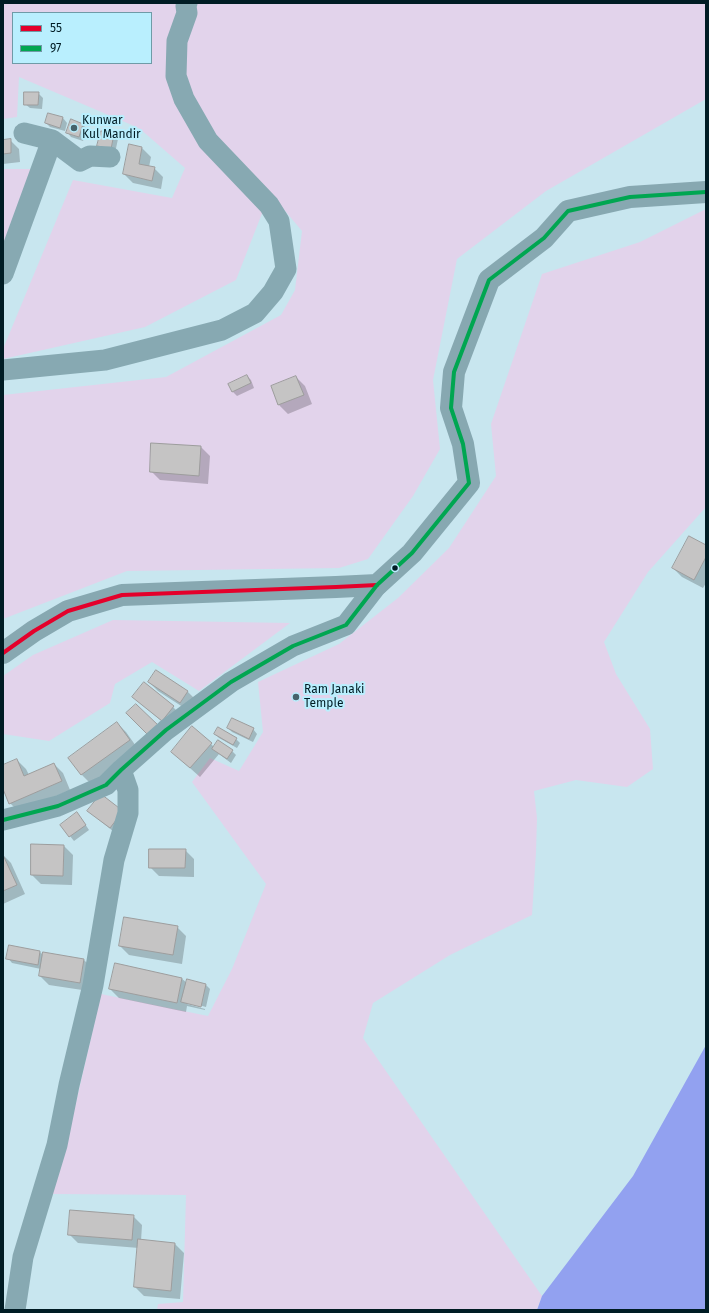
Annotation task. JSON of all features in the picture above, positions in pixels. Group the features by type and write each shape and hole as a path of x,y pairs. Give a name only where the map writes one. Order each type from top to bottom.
{"street":[{"path":"3,370 105,360 222,330 255,313 273,292 286,269 279,221 269,205 208,141 184,99 176,76 177,41 187,13 187,3"},
{"path":"24,133 52,140 80,161 90,156 110,157"},
{"path":"3,274 52,140"},
{"path":"3,820 58,806 106,785 166,730 231,682 293,646 346,625 377,584 412,553 469,483 463,444 451,408 454,372 489,280 544,238 568,211 630,197 706,192"},
{"path":"3,653 34,631 68,611 122,594 336,587 377,584"},
{"path":"15,1310 23,1257 57,1144 68,1085 93,984 114,860 128,813 128,790 121,770"}],"shaded area":[{"path":"3,3 706,3 706,99 546,191 457,259 433,380 440,449 413,496 368,559 339,568 127,571 3,619 3,395 166,377 281,315 295,290 302,231 270,193 236,280 145,327 3,359 3,349 73,180 172,198 185,168 139,128 19,77 17,117 3,119"},
{"path":"3,169 33,169 3,250"},
{"path":"706,209 706,507 648,572 604,642 616,674 650,729 653,769 627,787 576,780 534,791 537,818 532,915 450,955 373,1003 363,1038 542,1296 537,1310 157,1310 158,1304 183,1302 186,1195 52,1194 72,1120 101,994 208,1016 232,969 266,884 192,782 210,758 239,771 263,732 258,682 339,644 398,598 449,548 496,476 491,424 542,274 640,242"},
{"path":"113,620 290,623 199,691 152,662 115,684 110,703 49,741 3,734 3,676 33,655"}],"water":[{"path":"706,1045 706,1310 537,1310 542,1296 633,1176"}],"building":[{"path":"24,92 39,92 38,105 24,105"},
{"path":"48,113 63,117 60,128 45,123"},
{"name":"Kunwar Kul Mandir","path":"71,119 83,124 79,137 66,133"},
{"path":"101,131 114,134 111,149 97,146"},
{"path":"11,139 11,153 3,154 3,140"},
{"path":"129,144 142,147 139,164 155,167 152,181 123,174"},
{"path":"247,375 251,383 232,392 228,384"},
{"path":"296,376 304,395 278,405 271,386"},
{"path":"151,443 201,446 199,476 150,472"},
{"path":"689,536 706,545 706,557 694,580 672,568"},
{"path":"156,670 188,691 180,703 148,682"},
{"path":"144,682 174,706 162,721 132,697"},
{"path":"136,704 158,725 148,735 126,713"},
{"path":"232,718 254,728 249,739 227,728"},
{"path":"117,722 130,740 81,775 68,758"},
{"path":"192,726 212,743 190,768 171,752"},
{"path":"218,727 237,738 233,745 214,734"},
{"path":"218,740 233,750 227,759 212,749"},
{"path":"17,759 24,776 54,763 62,781 9,804 3,789 3,765"},
{"path":"101,794 123,811 110,828 87,811"},
{"path":"77,812 86,825 69,837 60,825"},
{"path":"31,844 64,845 63,876 31,875"},
{"path":"149,849 186,849 185,868 149,868"},
{"path":"3,855 17,885 3,891"},
{"path":"124,917 178,926 173,955 119,946"},
{"path":"9,945 40,951 38,965 6,959"},
{"path":"43,952 84,959 80,983 39,976"},
{"path":"115,963 182,978 177,1003 109,989"},
{"path":"187,979 206,984 201,1007 181,1002"},
{"path":"70,1210 134,1215 132,1240 68,1235"},
{"path":"138,1239 175,1243 171,1291 134,1287"}],"transit line":[{"name":"97","path":"3,820 58,806 106,785 166,730 231,682 293,646 346,625 377,585 412,553 469,483 463,444 451,408 454,372 489,280 544,238 568,211 630,197 706,192"},
{"name":"55","path":"3,653 34,631 68,611 122,595 377,585"}],"place":[{"name":"Kunwar Kul Mandir","path":"74,128"},
{"name":"Ram Janaki Temple","path":"296,697"}]}
